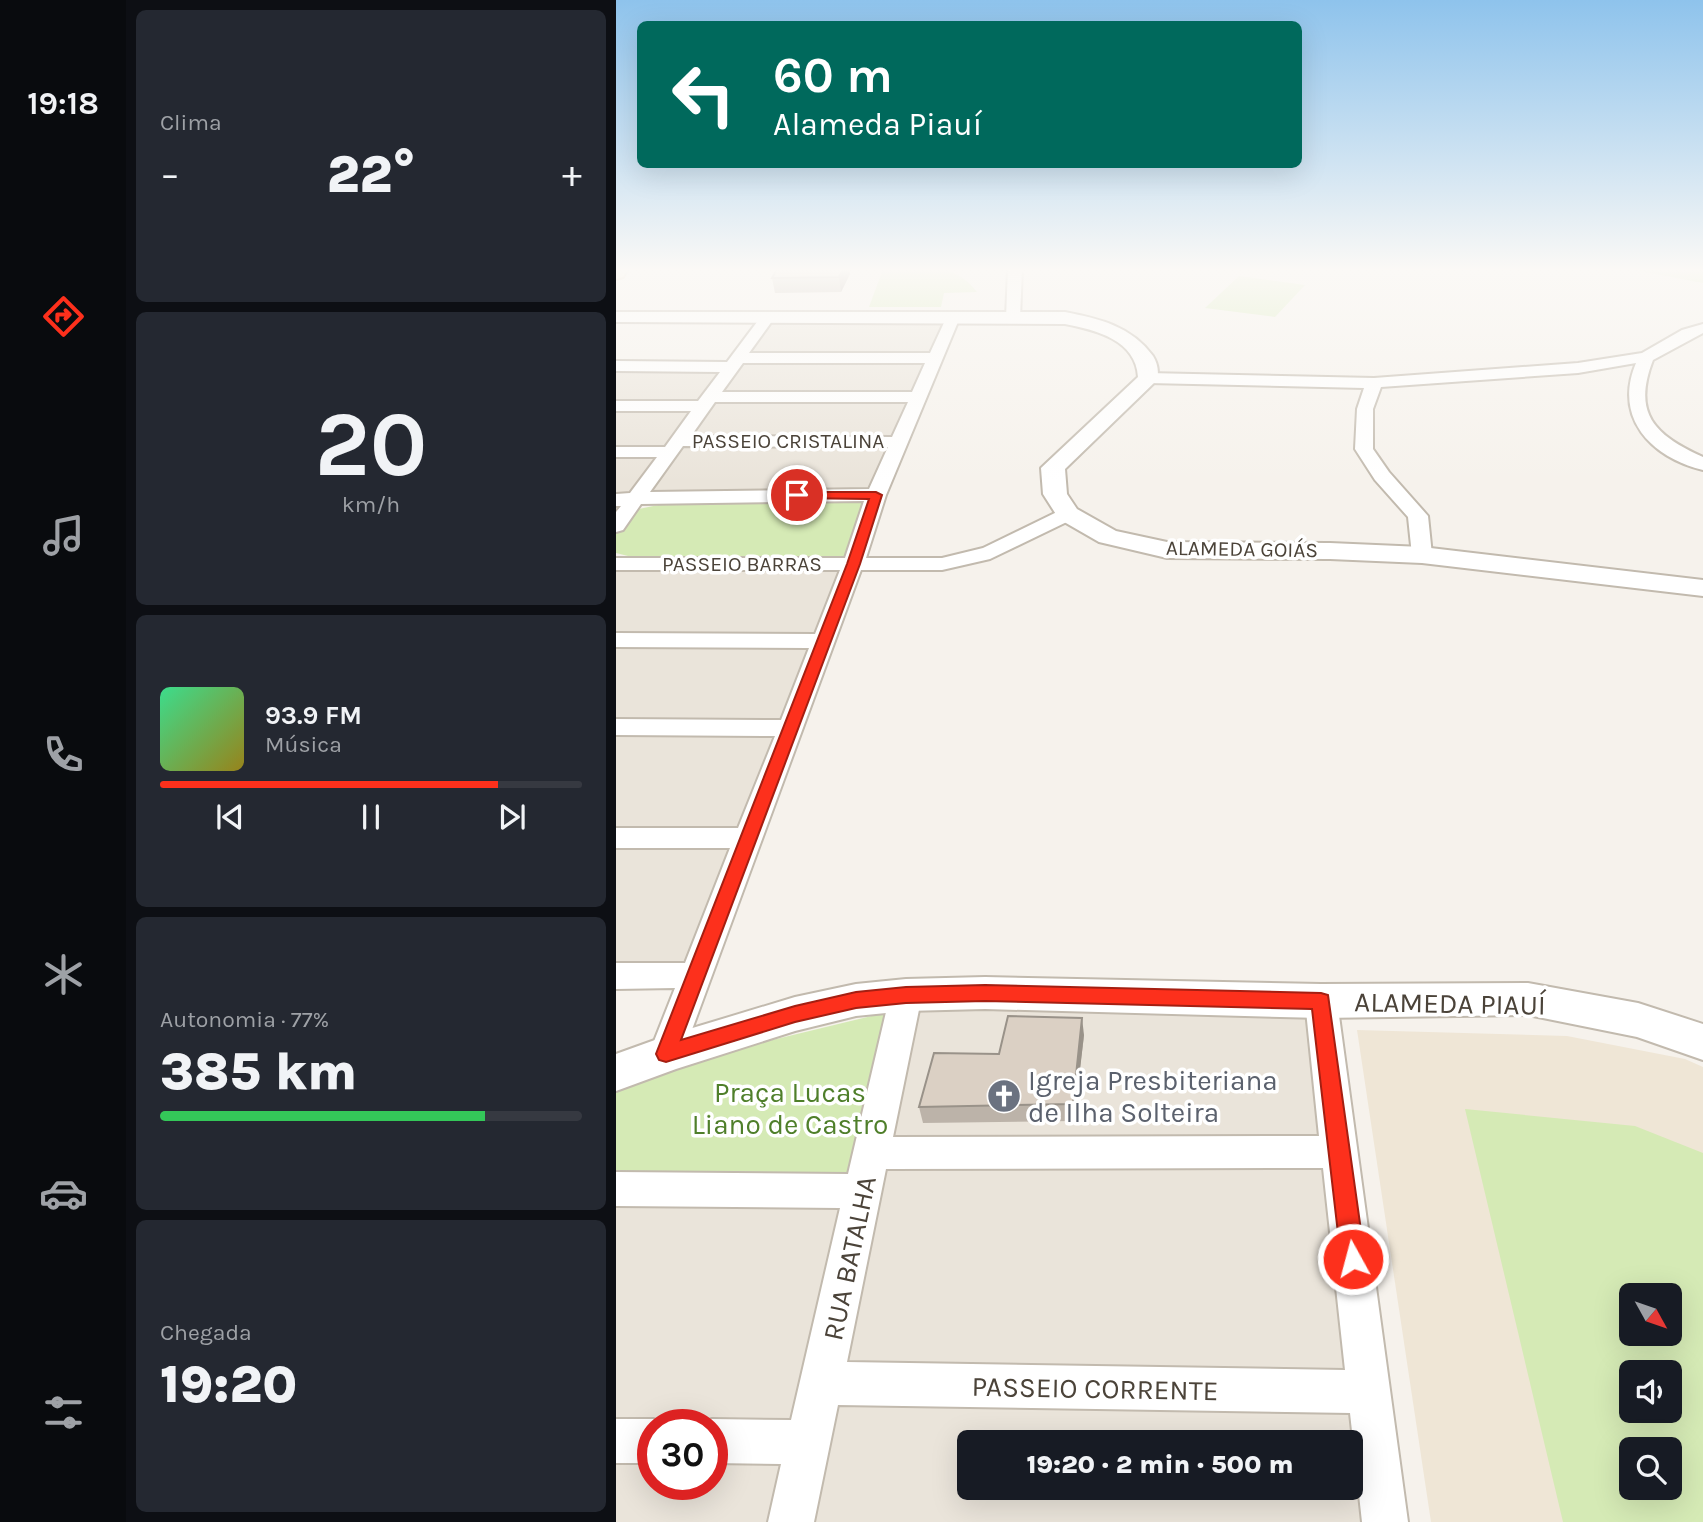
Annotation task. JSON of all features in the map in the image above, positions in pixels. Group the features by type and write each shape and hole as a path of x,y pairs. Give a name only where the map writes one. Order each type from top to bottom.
{"street":[{"path":"616,526 625,500 673,446 750,340"},
{"path":"666,1054 853,564 876,495 943,340"},
{"path":"1068,514 1055,495 1053,468 1076,443 1132,397 1148,378 1147,362 1136,347 1126,340"},
{"path":"1148,378 1374,383 1553,370 1646,357 1675,340"},
{"path":"1646,357 1636,377 1635,404 1646,429 1672,451 1703,464"},
{"path":"616,366 935,358"},
{"path":"1374,383 1365,409 1364,449 1381,476 1418,516 1422,555"},
{"name":"PASSEIO CRISTALINA","path":"616,406 919,397"},
{"name":"PASSEIO CRISTALINA","path":"616,452 673,446 900,442"},
{"path":"625,500 692,496 876,495"},
{"name":"ALAMEDA GOIÁS","path":"1068,514 1108,537 1167,550 1329,551 1422,555 1703,588"},
{"name":"PASSEIO BARRAS","path":"616,564 942,564 990,552 1068,514"},
{"path":"616,640 824,641"},
{"path":"616,727 790,728"},
{"path":"616,838 748,838"},
{"path":"616,976 696,975"},
{"name":"ALAMEDA PIAUÍ","path":"616,1073 666,1054 795,1014 856,1000 906,995 985,993 1321,1001 1528,999 1638,1020 1703,1042"},
{"name":"RUA BATALHA","path":"791,1522 906,995"},
{"path":"1321,1001 1385,1522"},
{"path":"872,1153 1339,1152"},
{"path":"616,1189 863,1191"},
{"name":"PASSEIO CORRENTE","path":"821,1383 1370,1392"},
{"path":"616,1441 637,1441"},
{"path":"728,1441 808,1442"}],"shaded area":[{"path":"753,340 943,340 875,495 637,499"},
{"path":"616,367 728,367 616,524"},
{"path":"851,565 694,973 616,974 616,566"},
{"path":"908,997 1317,1006 1378,1522 796,1522"},
{"path":"1357,1030 1567,1036 1685,1059 1703,1067 1703,1522 1431,1522"},
{"path":"616,1191 859,1194 786,1522 616,1522"}],"green space":[{"path":"692,498 870,498 844,560 644,560 616,553 616,534 634,510"},
{"name":"Praça Lucas Liano de Castro","path":"888,1012 848,1178 616,1178 616,1092 714,1054"},
{"path":"1465,1109 1635,1126 1703,1153 1703,1522 1563,1522"}],"building":[{"name":"Igreja Presbiteriana de Ilha Solteira","path":"1008,1016 1082,1018 1073,1104 919,1107 934,1053 999,1054"}],"place":[{"name":"Igreja Presbiteriana de Ilha Solteira","path":"1004,1096"}],"route":[{"path":"797,495 876,495 853,564 666,1054 795,1014 856,1000 906,995 985,993 1321,1001 1353,1259"}]}
